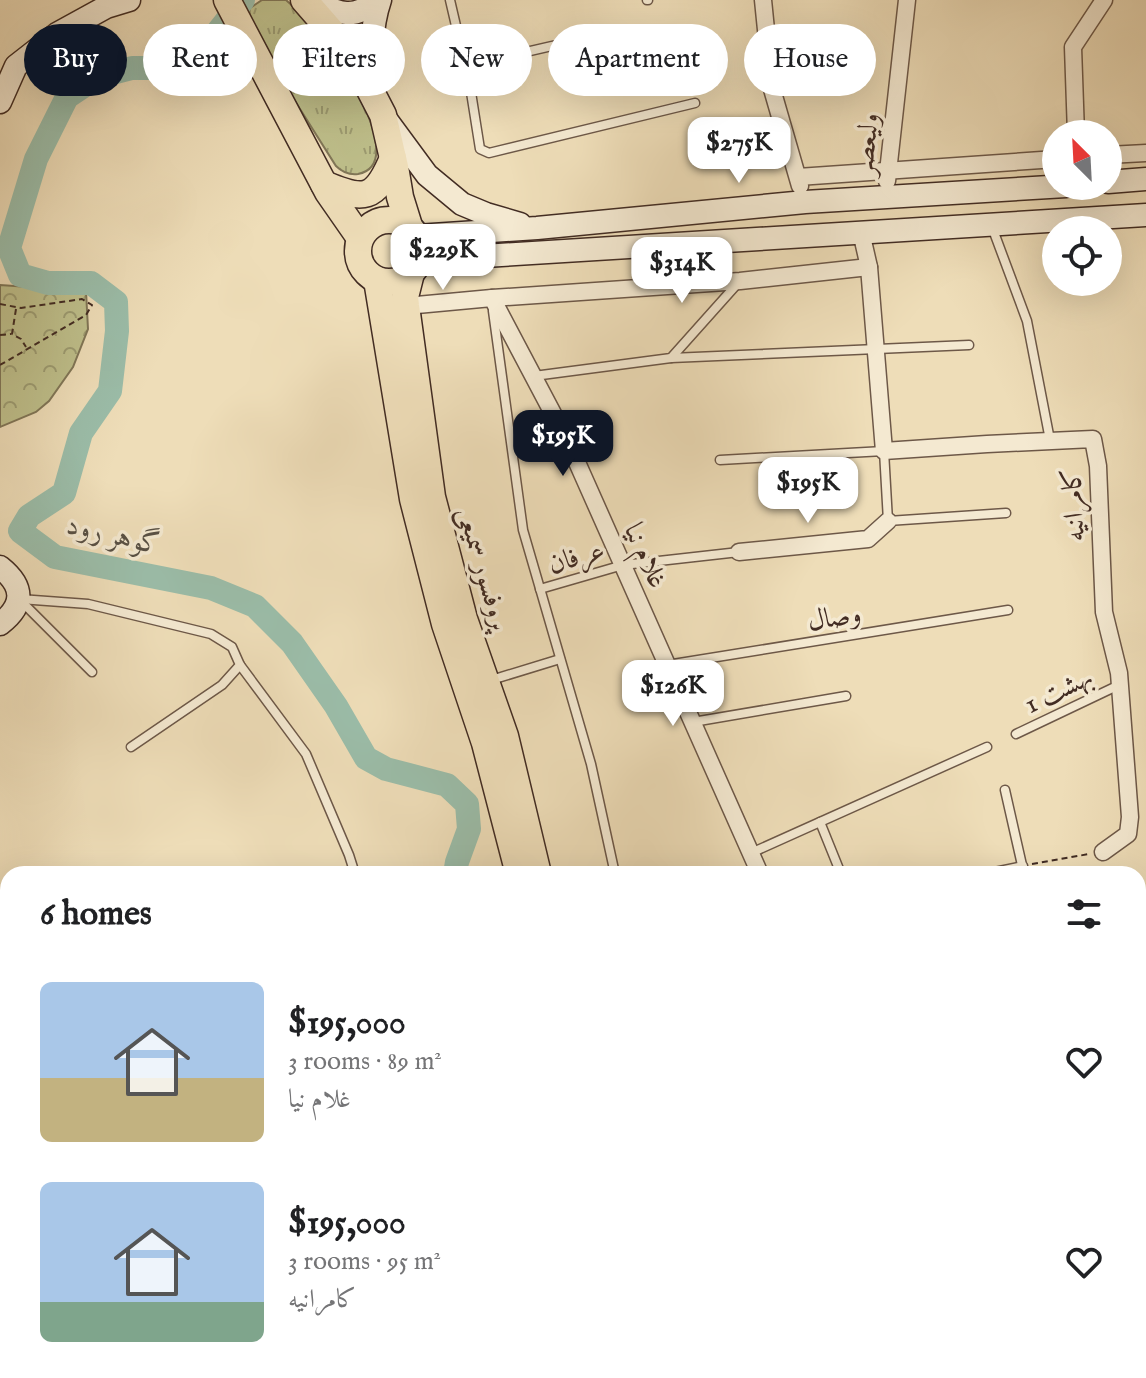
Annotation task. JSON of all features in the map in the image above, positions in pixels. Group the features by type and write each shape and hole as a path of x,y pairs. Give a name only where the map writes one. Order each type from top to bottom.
{"main road":[{"path":"0,102 8,70 57,34 110,3 129,0"},
{"path":"227,0 324,184 360,238"},
{"path":"307,0 358,14 378,0"},
{"path":"307,0 352,55 378,104 427,175 462,204 537,228"},
{"path":"378,0 371,67 414,249 395,282 377,280 366,273 359,263 357,250 360,238 366,229 387,219 399,221 414,249"},
{"path":"324,184 351,196 368,193 383,181 393,158"},
{"path":"1122,181 1146,179"},
{"path":"414,249 537,228 805,202 1042,187"},
{"path":"414,249 458,257 1146,215"},
{"name":"پروفسور سمیعی","path":"414,249 405,297 432,497 464,619 505,736 536,866"},
{"path":"406,306 416,286 425,277 458,257"},
{"name":"پروفسور سمیعی","path":"377,280 413,499 445,624 485,743 517,866"},
{"path":"0,567 17,586 19,599 13,612 0,624"}],"street":[{"path":"763,0 772,89 805,202"},
{"name":"ولیعصر","path":"885,197 907,0"},
{"path":"1076,120 1073,47 1104,0"},
{"path":"1122,154 1146,153"},
{"path":"798,177 1042,160"},
{"path":"861,232 869,267 884,451"},
{"path":"406,306 740,281 869,267"},
{"name":"غلام نیا","path":"492,298 568,442 757,866"},
{"name":"کامرانیه","path":"884,451 1093,439 1098,466 1104,612 1119,673 1130,817 1128,834 1103,852"},
{"path":"739,552 868,539 888,521"}],"lane":[{"path":"450,0 455,24"},
{"path":"470,96 480,149 489,153 695,103"},
{"path":"991,225 1027,321 1050,441"},
{"path":"671,358 740,281"},
{"path":"492,298 523,530 591,764 613,866"},
{"path":"534,376 671,358 969,345"},
{"path":"720,460 884,451 888,521 1006,513"},
{"name":"عرفان","path":"540,589 623,565 739,552"},
{"path":"19,599 88,604 211,634 232,647 240,665 306,754 352,866"},
{"path":"19,599 92,672"},
{"name":"وصال","path":"667,665 1008,610"},
{"path":"486,682 560,659"},
{"path":"131,747 222,685 240,665"},
{"name":"بهشت 1","path":"1016,734 1119,684"},
{"path":"693,722 846,696"},
{"path":"751,853 987,747"},
{"path":"1005,790 1023,866"},
{"path":"820,822 838,866"}],"path":[{"path":"0,304 16,307 82,299 92,305 86,315 0,365"},
{"path":"12,334 16,307"},
{"path":"0,335 12,334 21,339 27,348"},
{"path":"1042,866 1103,852"}],"green space":[{"path":"262,0 286,0 311,24 273,24 273,65 257,31 257,24 254,24 247,10"},
{"path":"292,96 359,96 373,131 376,151 372,166 355,174 346,173 336,166"},
{"path":"0,285 86,291 88,329 73,367 49,401 36,412 0,427"}],"waterway":[{"name":"گوهر رود","path":"243,0 209,43 167,68 132,68 97,77 67,97 36,159 9,248 20,275 48,283 91,283 116,302 117,331 110,391 81,433 64,493 29,516 20,531 55,557 211,588 255,606 292,643 336,706 366,758 386,769 447,785 467,804 469,829 456,866"}]}
